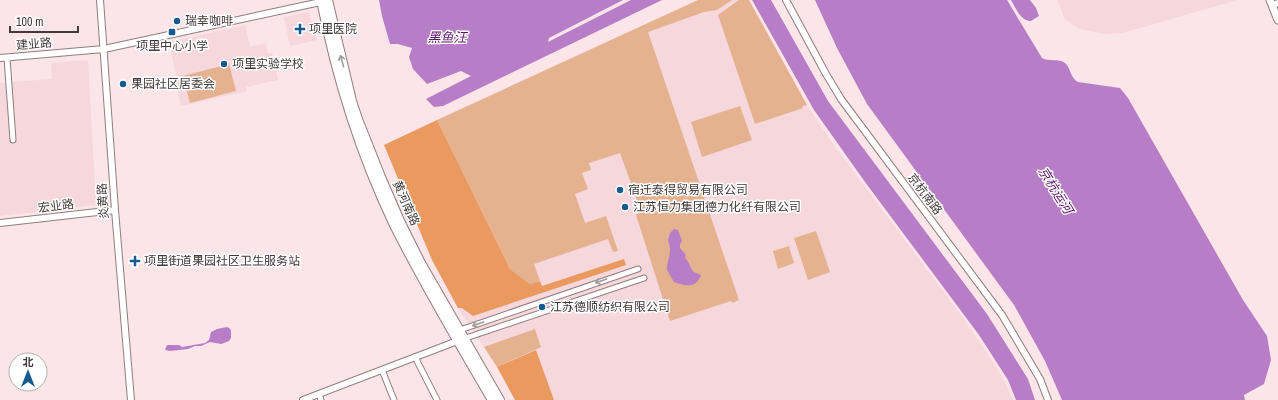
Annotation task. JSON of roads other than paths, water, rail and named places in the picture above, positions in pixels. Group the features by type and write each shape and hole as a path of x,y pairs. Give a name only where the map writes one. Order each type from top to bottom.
{"main road":[{"name":"黄河南路","path":"324,1 356,113 381,177 407,236 492,400"},
{"path":"1275,3 1278,20"},
{"name":"黄河南路","path":"460,340 500,400"}],"street":[{"name":"炎黄路","path":"100,0 115,210 131,400"},
{"name":"京杭南路","path":"786,0 841,99 1002,315 1040,379 1048,400"},
{"name":"建业路","path":"3,58 104,50 324,1"},
{"path":"3,58 13,140"},
{"name":"宏业路","path":"0,223 115,210"},
{"path":"456,332 638,269"},
{"path":"303,400 320,397 382,370 460,340 644,278"},
{"path":"415,357 437,400"},
{"path":"382,370 394,400"}],"water":[{"name":"黑鱼汪","path":"379,0 623,0 549,38 548,42 631,0 662,0 443,106 434,107 426,99 471,76 461,71 427,84 413,69 409,57 412,48 398,44 390,44"},
{"path":"752,0 771,0 828,101 987,314 1028,379 1035,400 1016,400 1008,380 979,335 865,182 814,110"},
{"name":"京杭运河","path":"815,0 1007,0 1042,58 1065,63 1073,78 1078,82 1120,88 1128,98 1243,300 1267,336 1271,360 1264,384 1244,395 1245,400 1062,400 1045,361 1014,305 867,104 837,48"},
{"path":"1011,0 1030,0 1036,8 1039,16 1031,21 1024,19 1019,14"},
{"path":"674,229 678,230 682,241 680,248 686,255 685,258 693,271 701,275 696,283 682,285 674,282 667,270 670,252 668,240 670,233"},
{"path":"227,327 231,330 231,338 229,341 224,343 221,344 210,342 188,349 170,351 165,350 167,345 179,345 182,347 205,343 209,340 211,332"}],"place":[{"name":"瑞幸咖啡","path":"177,21"},
{"name":"项里医院","path":"300,29"},
{"name":"项里中心小学","path":"172,32"},
{"name":"项里实验学校","path":"224,64"},
{"name":"果园社区居委会","path":"123,84"},
{"name":"宿迁泰得贸易有限公司","path":"620,190"},
{"name":"江苏恒力集团德力化纤有限公司","path":"625,207"},
{"name":"项里街道果园社区卫生服务站","path":"135,261"},
{"name":"江苏德顺纺织有限公司","path":"542,307"}]}
